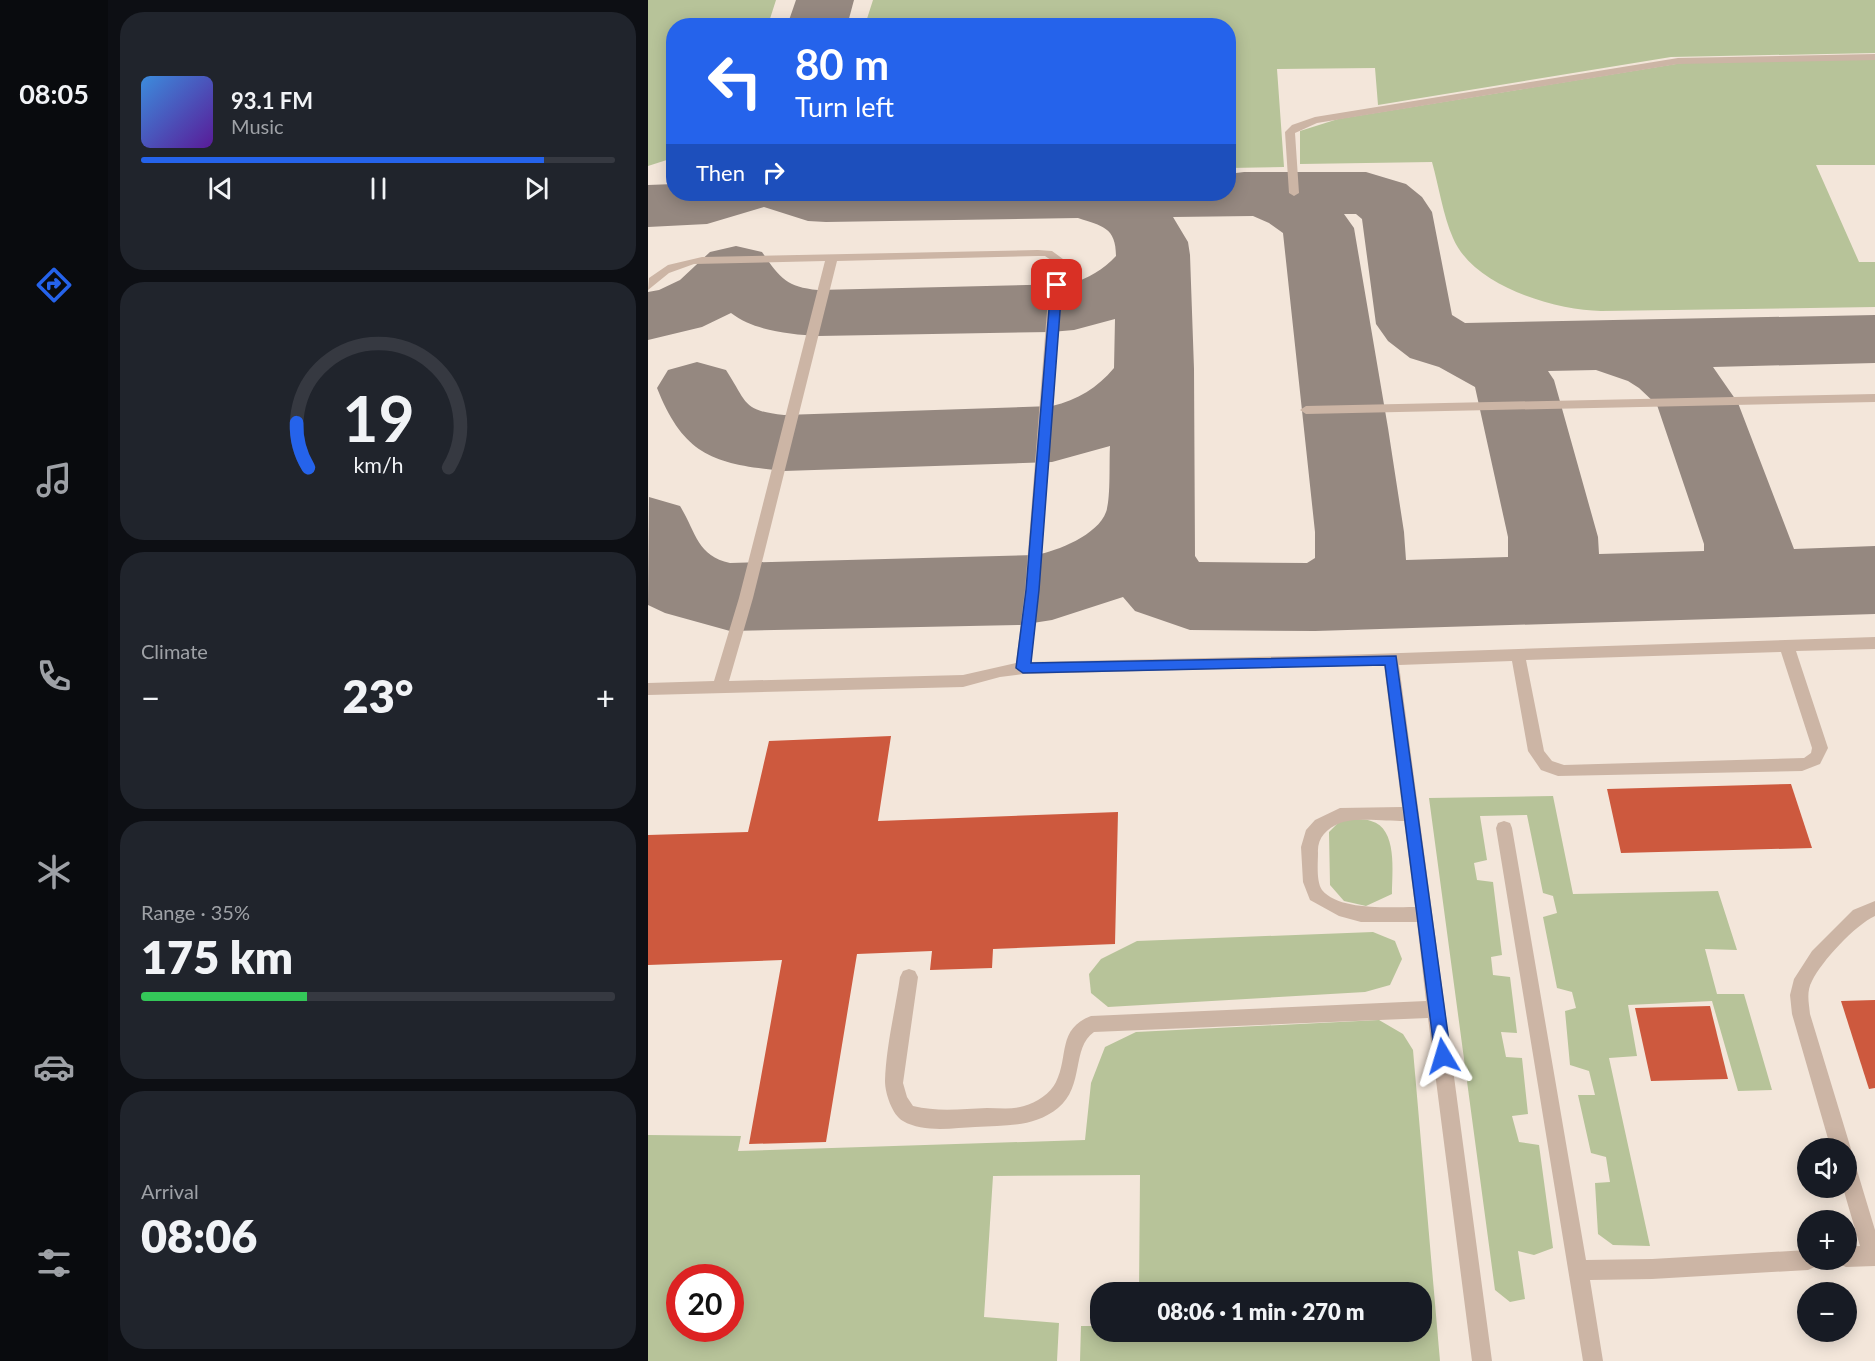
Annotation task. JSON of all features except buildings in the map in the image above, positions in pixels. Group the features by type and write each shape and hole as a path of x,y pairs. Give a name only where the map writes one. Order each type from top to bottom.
{"lane":[{"path":"1294,193 1290,132 1296,127 1315,120 1677,61 1875,57"},
{"path":"648,287 655,277 688,262 1038,253 1048,253 1057,259 1032,590 1023,668"},
{"path":"720,686 746,598 832,257"},
{"path":"1306,410 1875,398"},
{"path":"648,689 963,681 1000,671 1023,668 1391,660 1875,643"},
{"path":"1518,655 1536,751 1543,765 1552,769 1564,771 1802,765 1814,761 1819,755 1820,748 1787,646"},
{"path":"1391,660 1482,1361"},
{"path":"1412,814 1340,815 1320,825 1312,835 1309,848 1311,882 1316,895 1339,909 1361,914 1424,915"},
{"path":"1504,828 1593,1361"},
{"path":"1838,1138 1801,1014 1798,995 1803,979 1818,957 1859,915 1875,908"},
{"path":"909,976 894,1083 898,1100 907,1114 933,1119 1020,1116 1038,1110 1063,1089 1070,1072 1075,1037 1080,1030 1091,1024 1437,1009"},
{"path":"1856,1198 1874,1256 1857,1257"},
{"path":"1578,1270 1652,1269 1797,1261"}],"green space":[{"path":"648,0 776,0 770,18 666,18 666,160 648,166"},
{"path":"873,0 1875,0 1875,53 1671,57 1378,105 1375,68 1277,69 1284,167 1236,168 1236,18 867,18"},
{"path":"1875,59 1875,165 1816,165 1859,262 1875,262 1875,307 1601,311 1561,306 1517,292 1496,282 1478,270 1463,255 1450,229 1432,162 1300,164 1300,131 1338,119 1688,62"},
{"path":"1553,796 1573,894 1718,891 1737,950 1705,949 1717,994 1744,994 1772,1090 1738,1091 1712,1001 1628,1005 1637,1056 1609,1058 1650,1246 1613,1245 1598,1234 1595,1183 1610,1182 1606,1157 1591,1153 1578,1095 1595,1095 1589,1071 1570,1065 1565,1011 1576,1008 1572,992 1557,988 1543,917 1557,913 1553,896 1543,893 1527,815 1480,816 1487,860 1474,863 1477,880 1493,882 1502,955 1491,957 1493,975 1510,977 1517,1033 1501,1032 1506,1057 1522,1058 1528,1114 1512,1116 1519,1142 1539,1145 1553,1248 1534,1255 1518,1251 1525,1299 1510,1302 1495,1290 1429,798"},
{"path":"1342,819 1371,821 1380,825 1390,842 1392,894 1366,906 1344,901 1330,885 1329,832"},
{"path":"1373,932 1395,941 1402,959 1390,985 1365,992 1108,1007 1091,993 1089,974 1101,959 1137,941"},
{"path":"1379,1020 1403,1034 1413,1050 1440,1361 1080,1361 1081,1326 1090,1326 1090,1342 1432,1342 1432,1282 1139,1282 1140,1175 993,1176 984,1317 1059,1323 1057,1361 648,1361 648,1135 741,1136 738,1151 1085,1140 1091,1083 1105,1047 1136,1032"}],"taxiway":[{"path":"819,18 825,0"},
{"path":"1244,193 1253,195"},
{"path":"1253,195 1366,193 1381,199 1397,212 1415,324 1437,340 1464,348"},
{"path":"1236,195 1253,195"},
{"path":"1253,195 1285,203 1302,213 1318,228 1342,394 1361,552 1359,567 1352,578 1315,597"},
{"path":"648,206 714,201"},
{"path":"1095,201 1127,211 1141,222 1152,242 1152,257"},
{"path":"648,316 697,302 717,288 736,268 760,299 779,308 790,310 818,313 1039,310 1074,307 1095,301 1125,287 1134,281 1152,257"},
{"path":"1152,257 1154,369"},
{"path":"1464,348 1875,339"},
{"path":"1600,346 1644,357 1668,370 1688,390 1697,403 1749,544 1748,559 1741,571 1718,585"},
{"path":"1464,348 1500,365 1514,380 1553,537 1554,558 1550,572 1545,578 1522,591"},
{"path":"697,388 704,404 720,425 741,436 768,441 784,443 1052,434 1085,426 1112,415 1134,397 1154,369"},
{"path":"1151,511 1154,369"},
{"path":"649,528 661,559 676,578 698,589 730,597 1020,591 1052,586 1085,576 1101,568 1128,549 1140,533 1151,511"},
{"path":"1151,511 1150,556 1155,573 1168,587 1190,596 1315,597"},
{"path":"1718,585 1875,580"},
{"path":"1522,591 1718,585"},
{"path":"1315,597 1522,591"}],"route":[{"path":"1057,285 1032,590 1023,668 1391,660 1443,1056"}]}
